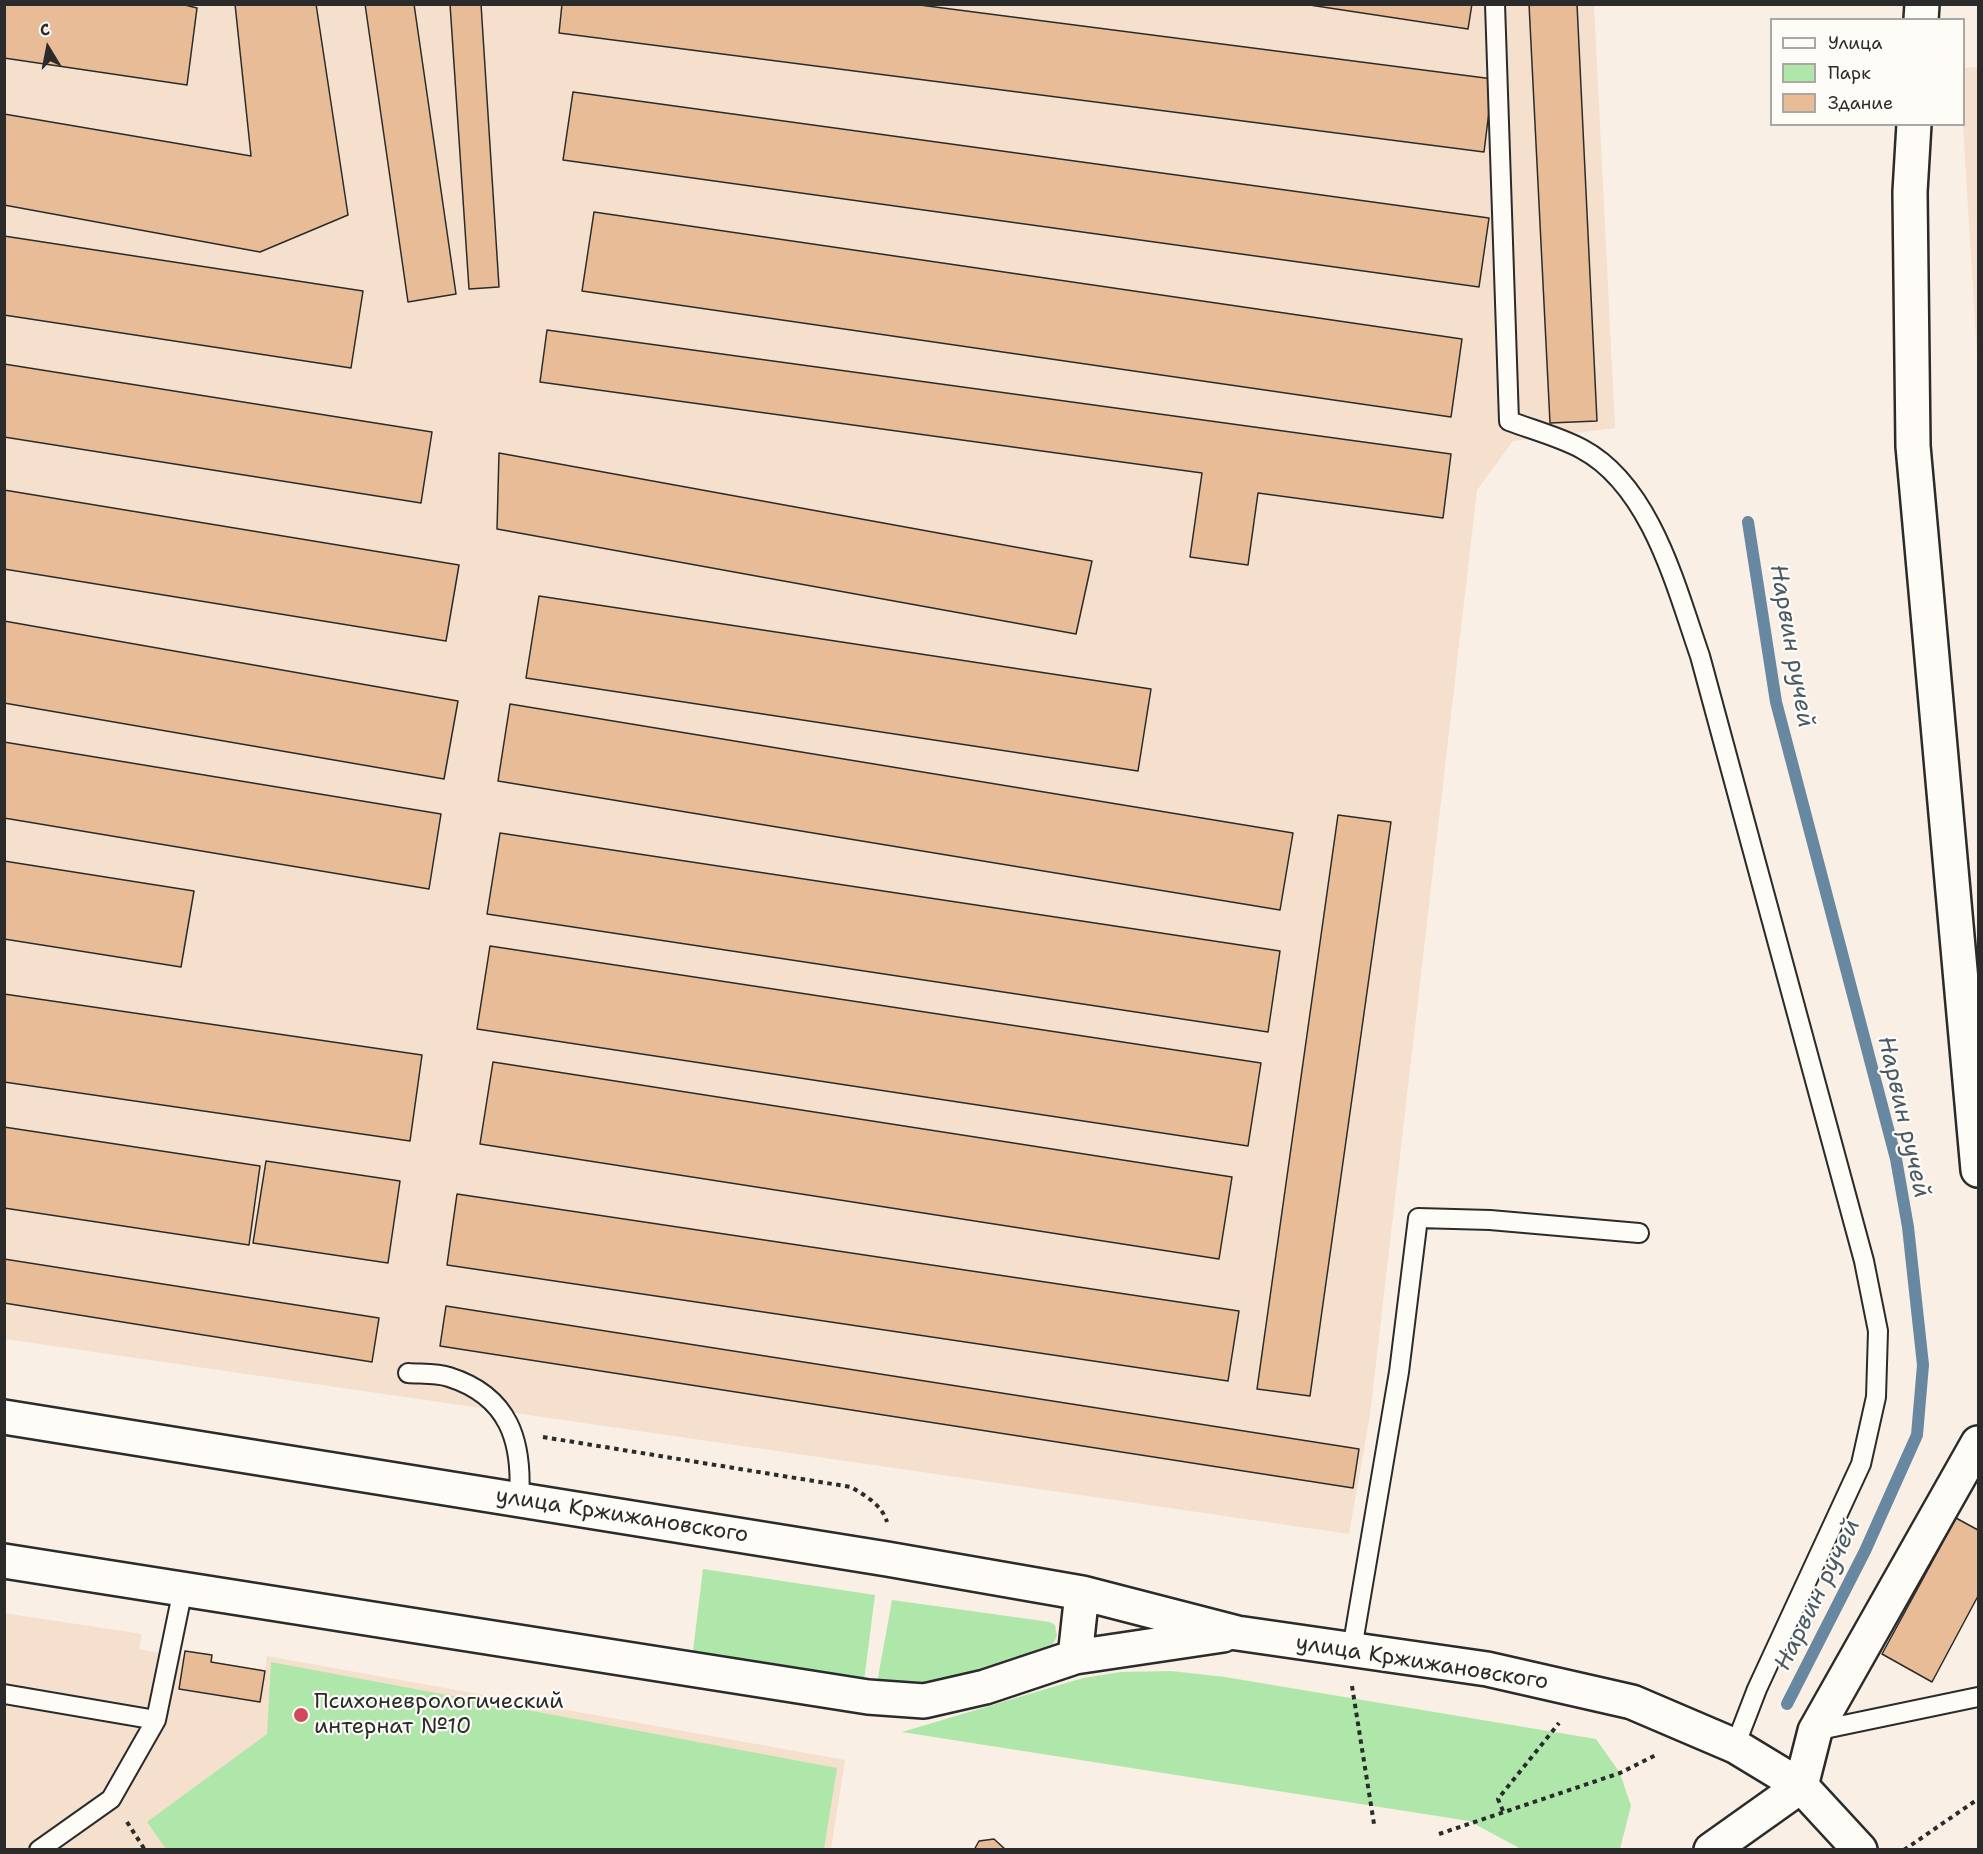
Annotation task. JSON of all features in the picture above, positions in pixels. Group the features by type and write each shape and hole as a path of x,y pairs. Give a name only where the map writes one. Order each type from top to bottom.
{"street":[{"path":"1914,126 1910,192 1913,446 1978,1170"},
{"name":"улица Кржижановского","path":"4,1417 519,1499 1082,1593 1237,1633 1487,1669 1586,1691 1632,1702 1735,1746 1801,1786 1860,1850"},
{"path":"1711,1850 1801,1786 1815,1731 1978,1443"},
{"name":"улица Кржижановского","path":"4,1561 868,1696 924,1701 985,1687 1075,1657 1237,1633"},
{"path":"1075,1657 1082,1593"}],"lane":[{"path":"1495,4 1509,421 1583,450 1616,476 1646,517 1666,559 1700,656 1864,1261 1878,1331 1876,1397 1861,1464 1757,1689 1735,1746"},
{"path":"1352,1649 1399,1372 1418,1218 1490,1221 1639,1233"},
{"path":"408,1372 448,1377 479,1391 504,1413 515,1440 521,1475 519,1499"},
{"path":"39,1850 111,1799 156,1720 183,1589"},
{"path":"4,1694 156,1720"},
{"path":"1815,1731 1978,1697"}],"path":[{"path":"515,1440 549,1436 851,1487 871,1499 884,1514 887,1525"},
{"path":"1352,1649 1352,1698 1374,1824"},
{"path":"1503,1811 1498,1799 1586,1691"},
{"path":"1439,1834 1620,1773 1701,1731"},
{"path":"1904,1850 1978,1799"}],"shaded area":[{"path":"5,5 1594,5 1615,428 1513,441 1477,490 1370,1415 1349,1534 5,1339"},
{"path":"1978,67 1978,373 1963,126 1965,126 1965,68"},
{"name":"Психоневрологический интернат №10","path":"4,1613 142,1634 139,1649 184,1658 265,1670 267,1656 845,1760 831,1849 5,1849"}],"green space":[{"path":"703,1569 875,1595 864,1681 693,1651"},
{"path":"892,1600 1050,1622 1055,1625 1057,1636 1052,1646 1002,1667 908,1686 877,1683"},
{"name":"Психоневрологический интернат №10","path":"271,1662 837,1768 824,1849 166,1849 147,1822 267,1734"},
{"path":"1171,1671 1225,1677 1596,1739 1620,1773 1631,1806 1620,1849 1521,1849 1469,1821 902,1732 1083,1678 1121,1672"}],"building":[{"path":"4,4 181,4 197,8 187,85 4,58"},
{"path":"235,4 316,4 348,215 260,252 4,205 4,114 251,156"},
{"path":"365,4 414,4 456,294 408,302"},
{"path":"450,4 481,4 499,287 469,289"},
{"path":"562,4 912,4 1493,79 1484,152 559,33"},
{"path":"1303,4 1472,4 1468,29"},
{"path":"1529,4 1577,4 1597,421 1550,423"},
{"path":"573,92 1489,218 1479,287 563,160"},
{"path":"594,212 1462,339 1451,417 582,291"},
{"path":"4,236 363,291 351,368 4,315"},
{"path":"547,330 1451,454 1443,518 1258,493 1248,565 1190,557 1202,473 540,382"},
{"path":"4,364 432,432 421,503 4,437"},
{"path":"499,453 1092,561 1076,634 497,529"},
{"path":"4,490 459,565 446,641 4,569"},
{"path":"539,596 1151,689 1138,771 526,678"},
{"path":"4,621 458,701 444,779 4,703"},
{"path":"510,704 1293,833 1280,910 498,781"},
{"path":"4,742 441,814 429,889 4,818"},
{"path":"1338,815 1391,822 1310,1396 1257,1389"},
{"path":"500,833 1280,951 1268,1032 487,914"},
{"path":"4,861 194,891 181,967 4,939"},
{"path":"490,946 1261,1063 1248,1146 477,1029"},
{"path":"4,994 422,1055 410,1141 4,1082"},
{"path":"493,1062 1232,1177 1219,1259 480,1144"},
{"path":"4,1127 260,1166 249,1245 4,1208"},
{"path":"266,1161 400,1181 388,1263 253,1243"},
{"path":"457,1194 1239,1311 1228,1381 447,1265"},
{"path":"4,1259 379,1318 372,1362 4,1303"},
{"path":"446,1306 1359,1449 1353,1488 440,1346"},
{"path":"1956,1518 1978,1530 1978,1596 1932,1682 1882,1654"},
{"path":"185,1651 212,1655 211,1662 265,1671 260,1702 179,1689"},
{"path":"994,1839 1006,1850 974,1850 979,1841"}],"waterway":[{"name":"Нарвин ручей","path":"1748,522 1776,702 1896,1159 1908,1227 1923,1365 1917,1435 1865,1551 1787,1704"}],"place":[{"name":"Психоневрологический интернат №10","path":"301,1715"}]}
